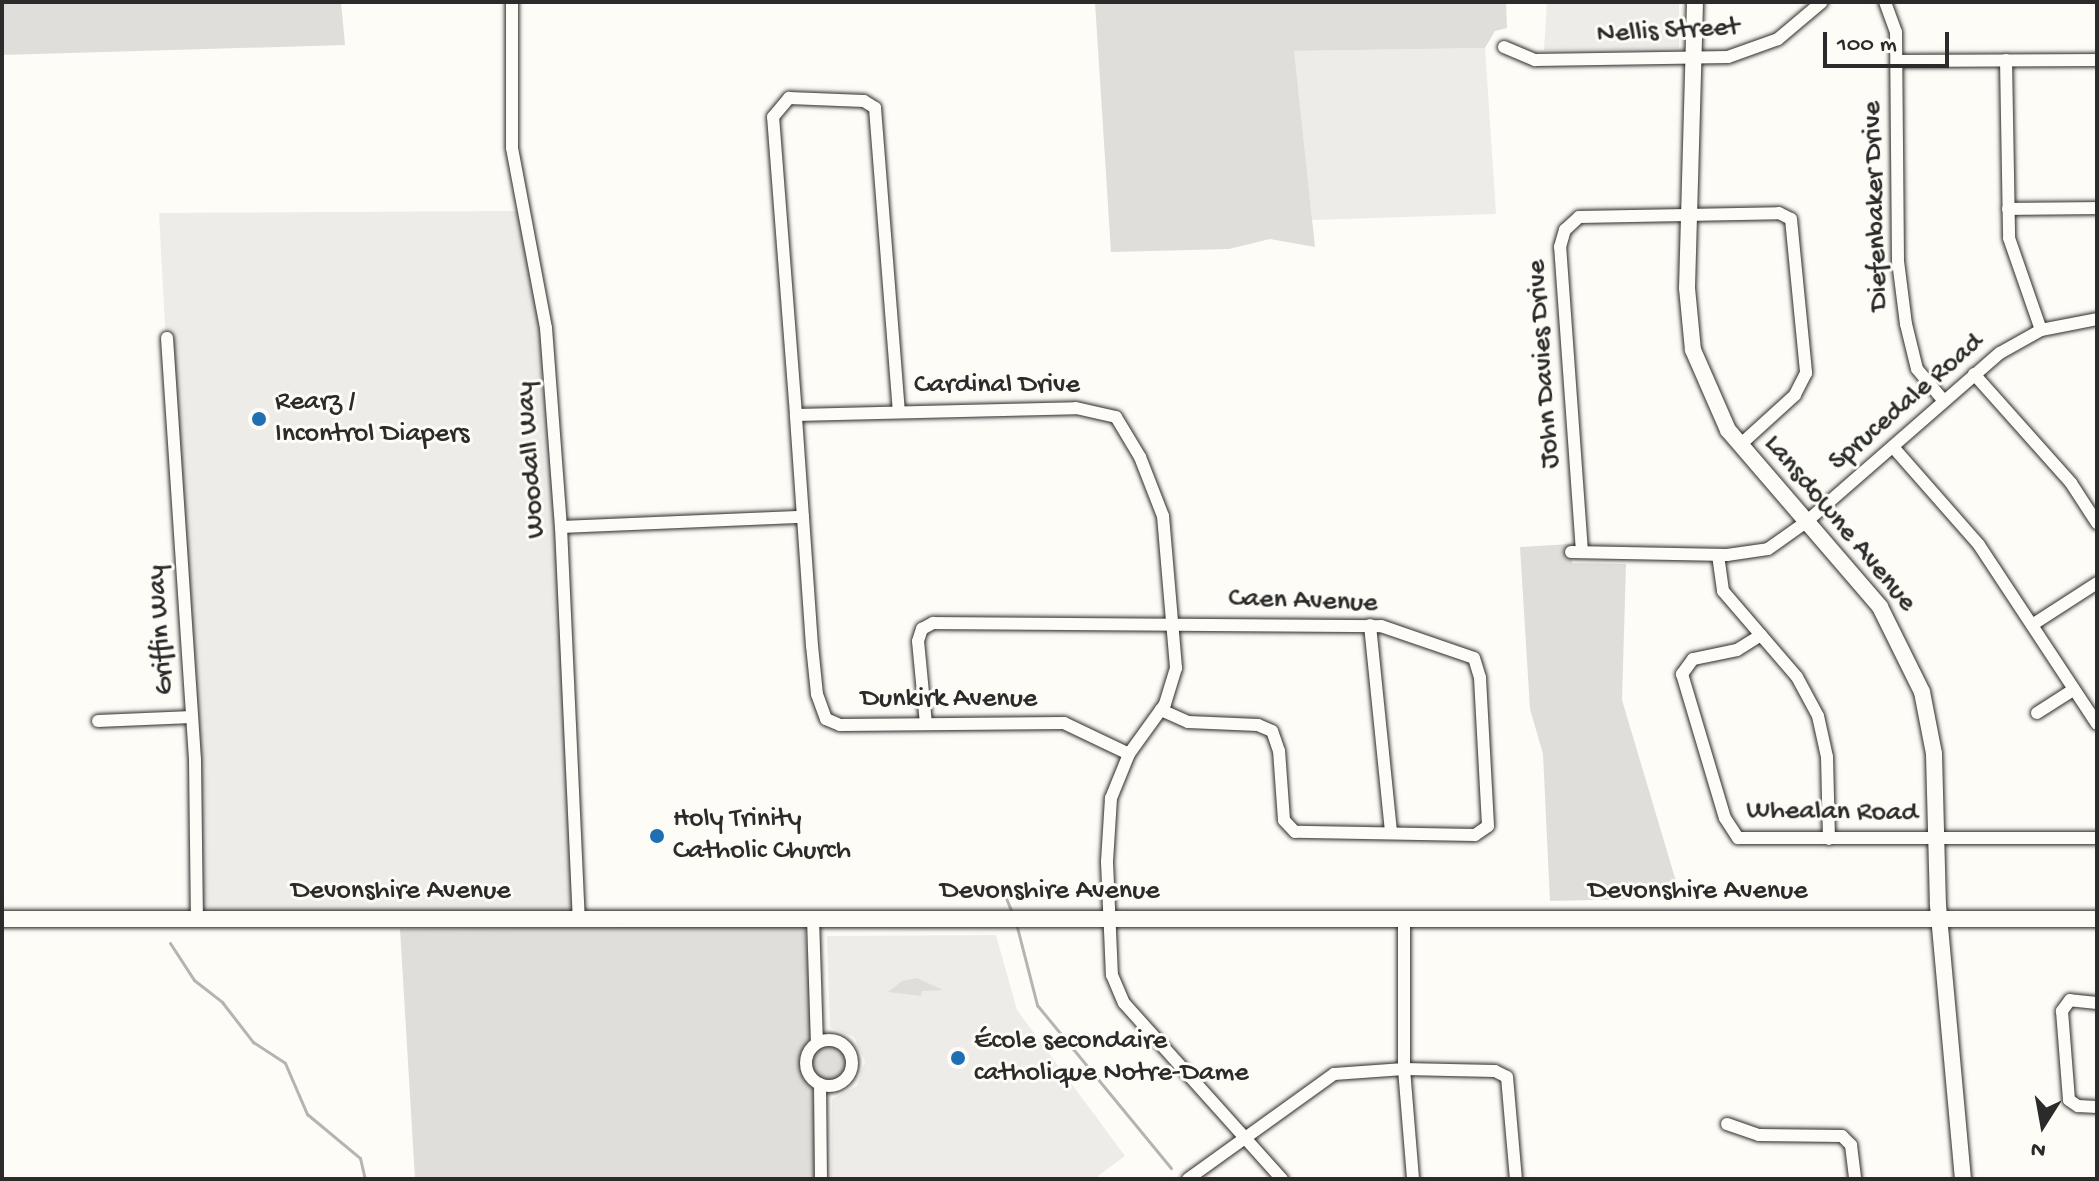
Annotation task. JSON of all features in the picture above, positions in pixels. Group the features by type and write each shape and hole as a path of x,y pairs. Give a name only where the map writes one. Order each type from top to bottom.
{"main road":[{"name":"Lansdowne Avenue","path":"1695,2 1690,336 1707,391 1740,445 1882,610 1914,668 1933,739 1939,921 1963,1179"},
{"name":"Devonshire Avenue","path":"2,919 2097,919"}],"street":[{"name":"Woodall Way","path":"512,2 512,148 546,328 561,527 579,918"},
{"name":"Nellis Street","path":"1504,47 1535,60 1695,59 1753,51 1786,34 1822,2"},
{"name":"Diefenbaker Drive","path":"1885,2 1895,22 1901,295 1914,362 1943,400"},
{"path":"2006,60 2008,209 2012,249 2041,330"},
{"path":"1897,61 2097,60"},
{"path":"561,527 639,520 803,517 773,117 789,98 864,101 875,108 899,411"},
{"path":"2008,209 2097,208"},
{"name":"John Davies Drive","path":"1577,552 1562,235 1585,214 1779,213 1795,226 1793,276 1806,357 1804,380 1795,395 1740,445"},
{"name":"Sprucedale Road","path":"1577,552 1718,555 1762,551 1806,522 1974,374 2041,330 2097,319"},
{"name":"Griffin Way","path":"167,338 192,717 197,919"},
{"path":"1974,374 2071,483 2097,523"},
{"name":"Cardinal Drive","path":"796,415 1076,408 1101,409 1116,417 1140,457 1163,516 1175,623 1174,679 1161,710 1129,754 1108,814 1108,917 1112,975 1120,997 1282,1179"},
{"path":"1893,447 1979,545 2097,724"},
{"name":"Dunkirk Avenue","path":"803,517 821,712 840,725 1070,724 1129,754"},
{"path":"1718,555 1720,585 1798,678 1818,716 1827,757 1829,839"},
{"path":"2032,625 2097,583"},
{"name":"Caen Avenue","path":"926,724 918,640 927,625 1370,625 1468,654 1480,678 1488,826 1475,835 1291,830 1284,820 1279,751 1272,731 1258,725 1188,722 1161,710"},
{"path":"1370,625 1391,833"},
{"name":"Whealan Road","path":"1761,635 1737,650 1693,659 1682,674 1725,818 1738,838 2097,838"},
{"path":"2037,713 2073,690"},
{"path":"98,721 192,717"},
{"path":"813,918 817,1042 808,1052 806,1068 820,1084 821,1179"},
{"path":"1404,919 1404,1069 1413,1179"},
{"path":"2097,1003 2070,1000 2062,1011 2069,1100 2078,1106 2097,1107"},
{"path":"817,1042 839,1041 852,1061 842,1082 820,1084"},
{"path":"1188,1179 1334,1074 1404,1069 1505,1075 1511,1087 1516,1179"},
{"path":"1727,1124 1759,1135 1842,1136 1852,1146 1855,1179"}],"shaded area":[{"path":"2,2 341,2 345,45 2,55"},
{"path":"1095,2 1506,2 1507,28 1495,31 1485,48 1294,51 1315,247 1270,239 1229,249 1111,252"},
{"path":"1547,2 1679,2 1679,48 1544,50"},
{"path":"1485,48 1496,214 1312,220 1293,51"},
{"path":"522,211 546,328 579,918 197,919 159,213"},
{"path":"1571,544 1572,563 1626,564 1622,700 1681,898 1550,901 1543,754 1530,709 1520,547"},
{"path":"805,926 812,1031 801,1060 813,1091 816,1179 415,1179 400,929"},
{"name":"École secondaire catholique Notre-Dame","path":"996,935 1017,1010 1125,1156 1094,1179 831,1179 832,1099 857,1086 865,1061 854,1037 830,1027 827,936"},
{"path":"917,978 943,990 922,991 921,996 888,992 902,981"},
{"path":"829,1045 842,1050 847,1063 842,1076 829,1081 816,1076 811,1063 816,1050"}],"waterway":[{"path":"1004,893 1011,910"},
{"path":"1017,927 1037,1005 1171,1168"},
{"path":"170,943 194,980 222,1002 253,1042 285,1063 307,1114 360,1158 365,1179"}],"place":[{"name":"Rearz / Incontrol Diapers","path":"259,419"},
{"name":"Holy Trinity Catholic Church","path":"657,836"},
{"name":"École secondaire catholique Notre-Dame","path":"958,1058"}]}
